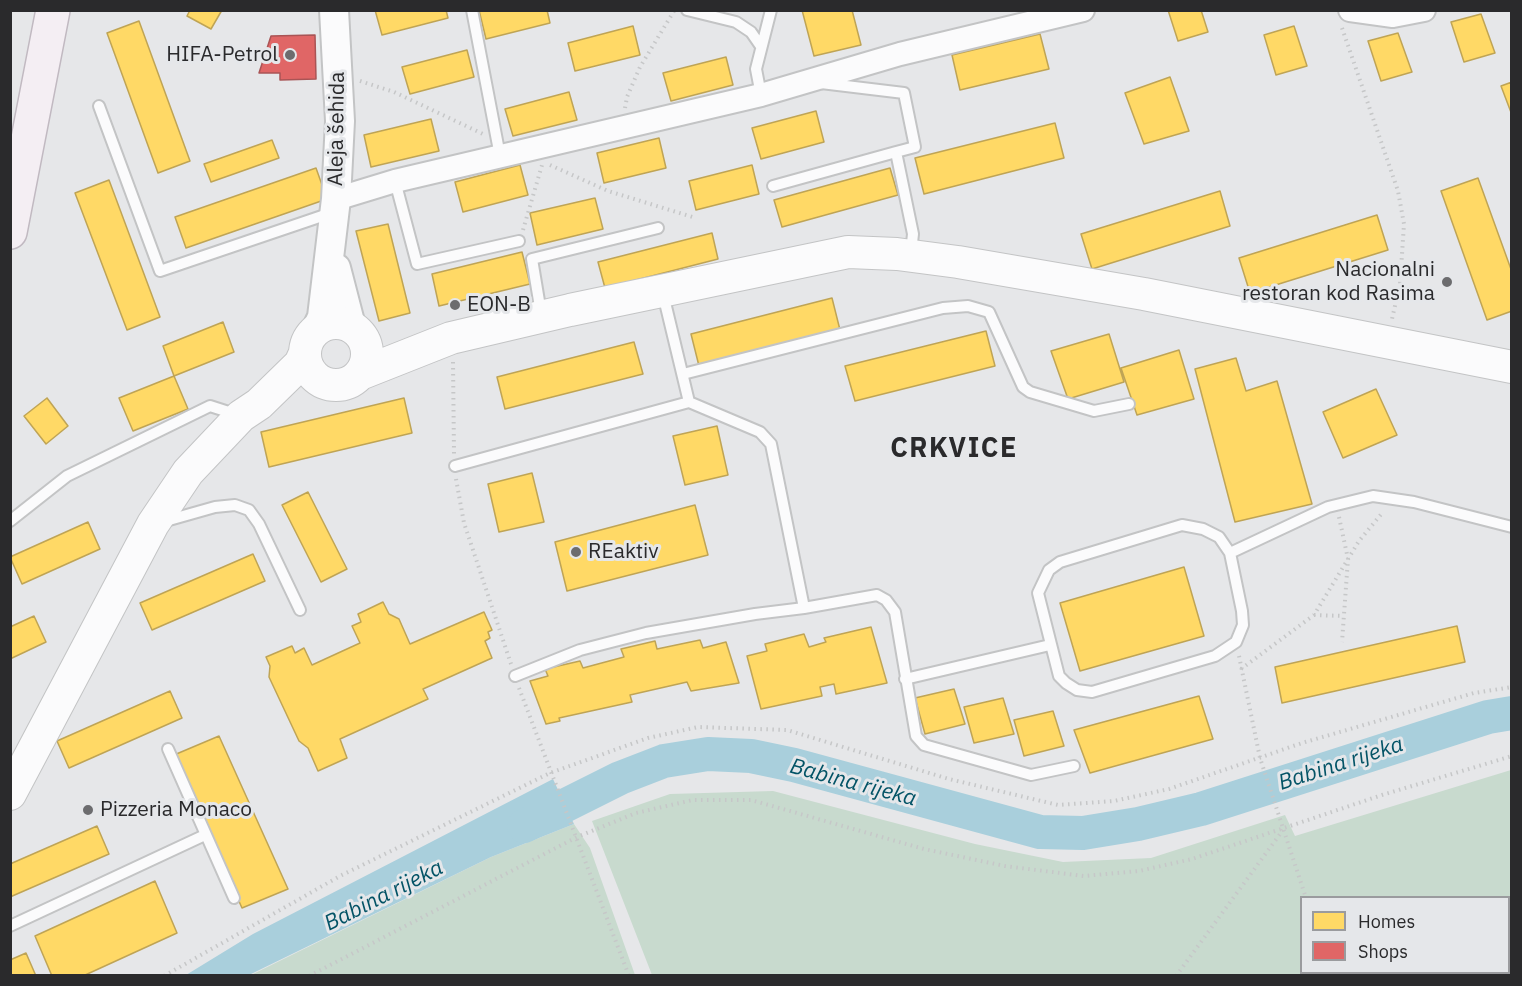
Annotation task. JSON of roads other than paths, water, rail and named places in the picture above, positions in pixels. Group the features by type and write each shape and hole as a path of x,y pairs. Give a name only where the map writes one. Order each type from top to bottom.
{"highway":[{"path":"10,232 53,10"}],"main road":[{"path":"10,794 153,524 188,472 300,364 310,341 333,322 378,343 398,347 441,341 541,316 848,252 910,256 1144,294 1512,367"},
{"path":"356,331 368,355 360,374"},
{"path":"310,341 309,370 322,382"},
{"path":"250,410 294,389 322,382 343,384 360,374 441,341"}],"street":[{"name":"Aleja šehida","path":"310,341 322,317 332,248 340,121 334,10"},
{"path":"335,205 395,181 498,149 623,127 761,95 900,54 1083,10"},
{"path":"1345,16 1393,16 1424,10"},
{"name":"Aleja šehida","path":"332,248 345,314 356,331"}],"lane":[{"path":"472,10 498,149"},
{"path":"687,10 736,22 751,32 760,45"},
{"path":"761,95 756,69 760,45 771,10"},
{"path":"773,186 915,147 904,93 807,81"},
{"path":"99,106 160,271 335,205"},
{"path":"896,152 913,234 910,256"},
{"path":"395,181 417,264 519,241"},
{"path":"541,316 532,259 658,228"},
{"path":"663,290 689,402"},
{"path":"682,374 950,307 968,306 989,312 1023,387 1030,392 1094,411 1129,404"},
{"path":"455,466 689,402 760,432 771,444 804,608"},
{"path":"10,521 68,476 210,405 250,410"},
{"path":"1230,553 1336,504 1373,496 1396,499 1512,527"},
{"path":"153,524 215,507 235,505 249,510 259,524 300,610"},
{"path":"1182,525 1203,529 1219,537 1230,553 1242,610 1243,625 1236,642 1215,656 1092,692 1077,690 1059,676 1038,592 1049,570 1060,562 1182,525"},
{"path":"515,676 580,650 646,633 877,595 886,600 895,612 916,736 924,745 1031,775 1074,766"},
{"path":"906,679 1050,645"},
{"path":"168,750 234,898"},
{"path":"10,926 206,835"}],"water":[{"path":"553,779 574,824 491,857 249,975 186,975 253,934"}],"waterway":[{"name":"Babina rijeka","path":"524,826 620,778 664,761 708,754 751,756 794,765 1040,832 1083,833 1138,824 1201,809 1488,717 1512,713"}],"place":[{"name":"HIFA-Petrol","path":"290,55"},
{"name":"Nacionalni restoran kod Rasima","path":"1447,282"},
{"name":"EON-B","path":"455,305"},
{"name":"REaktiv","path":"576,552"},
{"name":"Pizzeria Monaco","path":"88,810"}],"district":[{"name":"CRKVICE","path":"954,449"}]}
